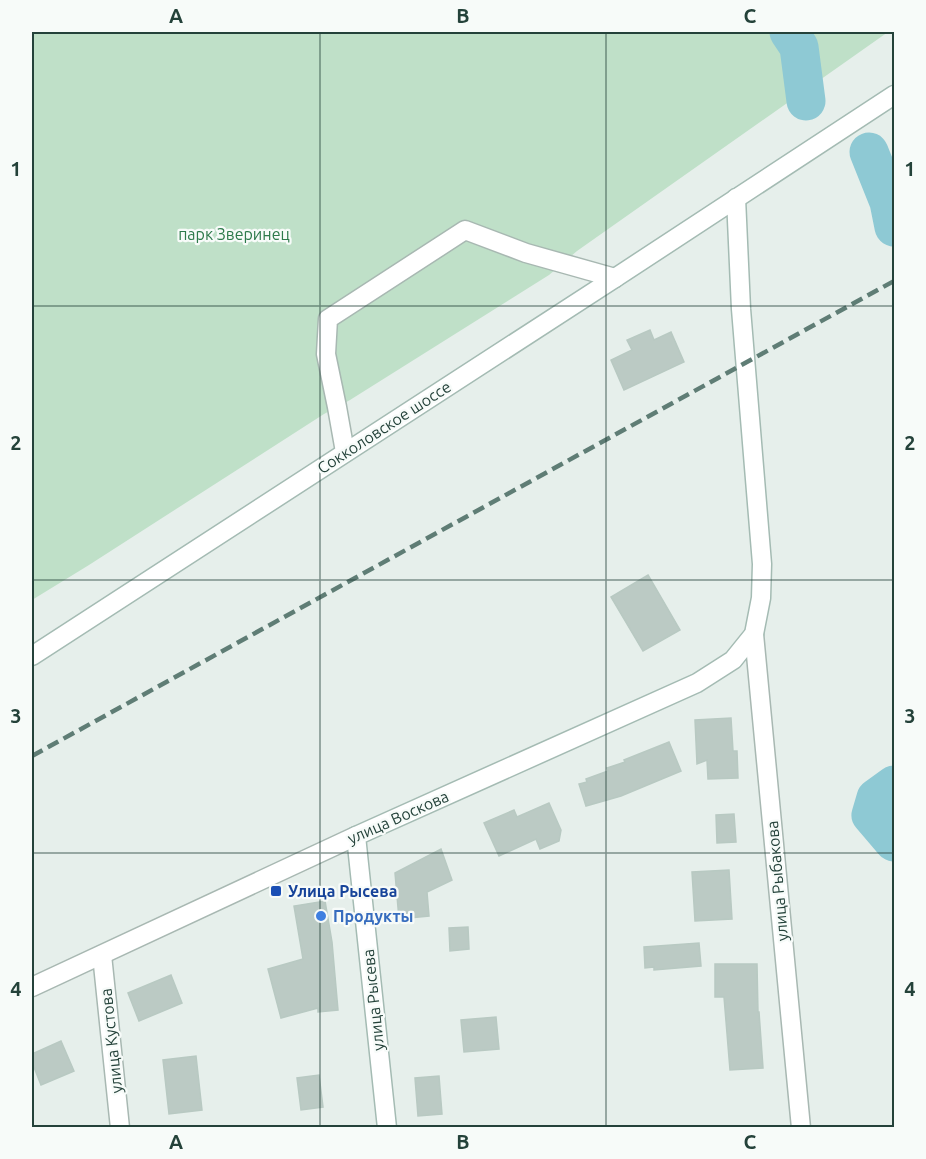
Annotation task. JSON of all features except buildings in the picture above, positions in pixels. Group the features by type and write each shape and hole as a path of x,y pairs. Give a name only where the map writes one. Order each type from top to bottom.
{"main road":[{"name":"Сокколовское шоссе","path":"32,656 894,95"},
{"path":"736,198 741,309 762,564 762,598 754,634"},
{"path":"345,452 326,354 328,319 385,281 465,230 526,253 615,278"},
{"name":"улица Воскова","path":"32,987 356,836 697,683 733,660 754,634"},
{"name":"улица Рыбакова","path":"754,634 801,1128"},
{"path":"733,660 748,666 758,676"},
{"name":"улица Рысева","path":"356,836 387,1128"},
{"name":"улица Кустова","path":"102,955 120,1128"}],"green space":[{"name":"парк Зверинец","path":"32,32 888,32 577,251 549,275 324,414 32,600"}],"waterway":[{"path":"789,32 799,47 806,101"},
{"path":"801,66 809,50 808,32"},
{"path":"869,152 889,202 894,227"},
{"path":"894,785 876,798 871,815 894,842"}],"railway":[{"path":"32,756 894,281"}],"place":[{"name":"Улица Рысева","path":"276,891"},
{"name":"Продукты","path":"321,916"}]}
